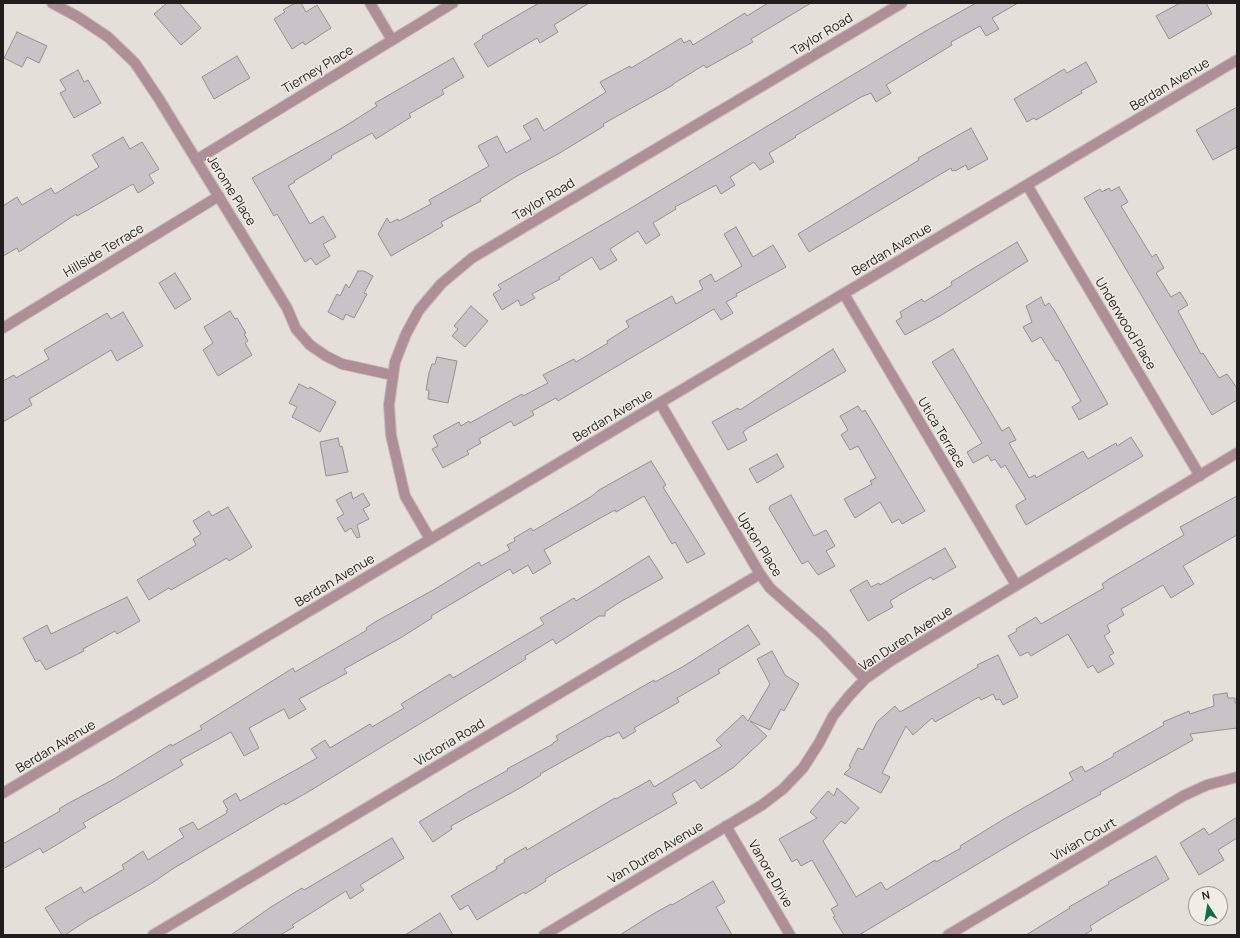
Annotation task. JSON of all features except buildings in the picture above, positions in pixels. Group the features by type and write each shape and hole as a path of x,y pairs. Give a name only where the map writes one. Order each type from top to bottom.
{"street":[{"name":"Jerome Place","path":"52,3 78,17 108,37 135,63 219,196 287,308 296,329 310,345 326,356 342,364 392,375"},
{"path":"370,3 392,40"},
{"name":"Tierney Place","path":"196,160 453,3"},
{"name":"Taylor Road","path":"430,539 405,496 391,435 389,405 392,375 406,334 419,310 441,284 472,258 902,3"},
{"name":"Berdan Avenue","path":"3,793 1237,60"},
{"name":"Underwood Place","path":"1027,185 1200,476"},
{"name":"Hillside Terrace","path":"3,328 219,196"},
{"name":"Utica Terrace","path":"844,294 1016,586"},
{"name":"Upton Place","path":"660,403 760,574 770,588 829,641 865,679"},
{"name":"Van Duren Avenue","path":"544,935 762,805 784,789 803,768 819,743 833,716 865,679 892,660 1237,453"},
{"name":"Victoria Road","path":"153,935 760,574"},
{"name":"Vivian Court","path":"948,935 1183,796 1207,785 1237,776"},
{"name":"Vanore Drive","path":"726,826 790,935"}]}
